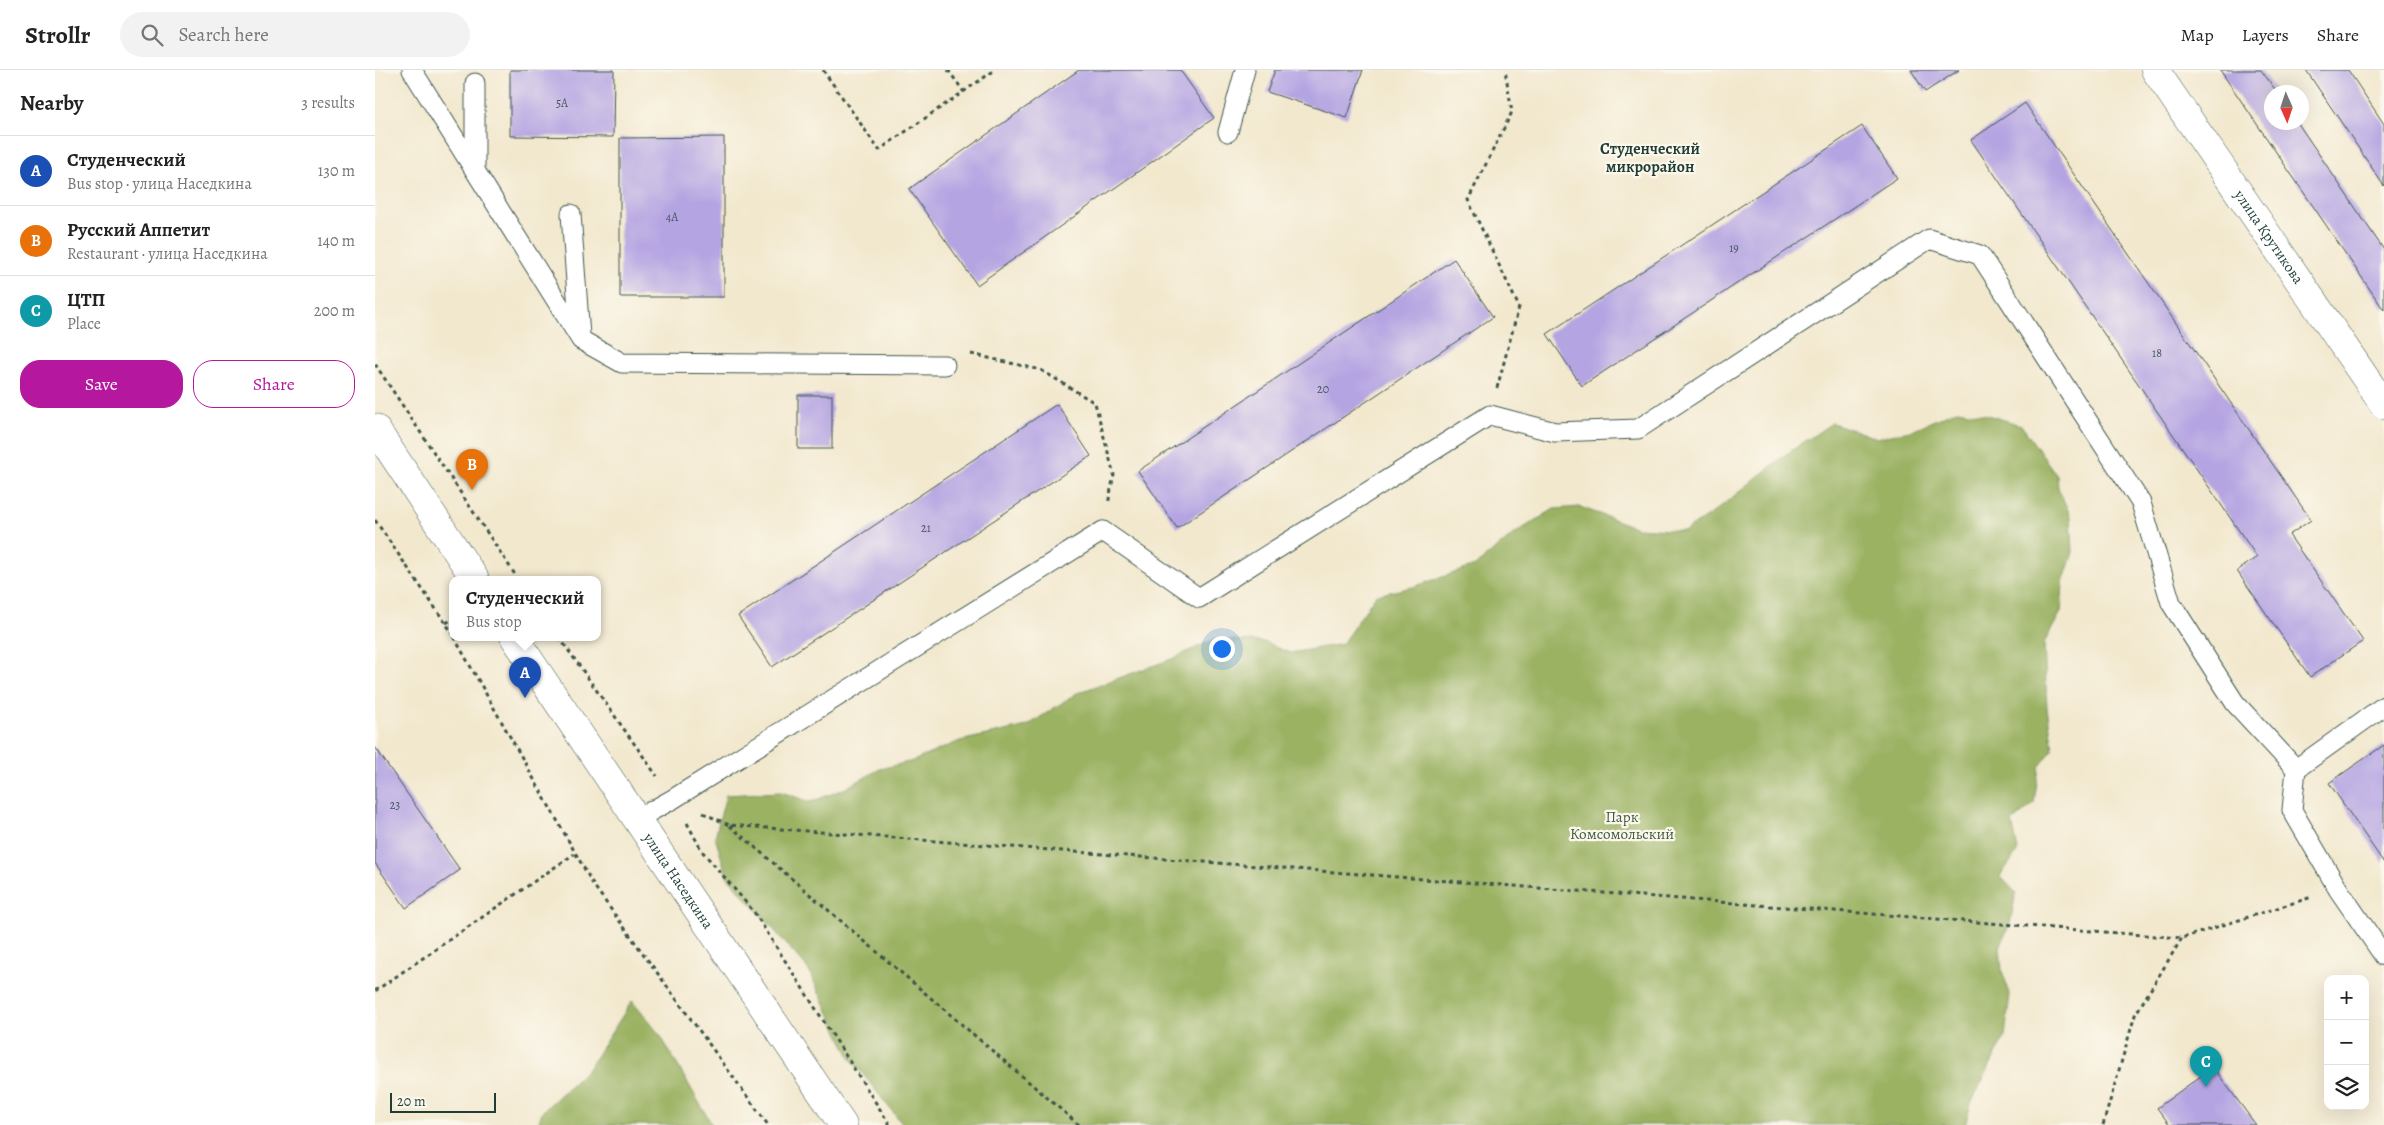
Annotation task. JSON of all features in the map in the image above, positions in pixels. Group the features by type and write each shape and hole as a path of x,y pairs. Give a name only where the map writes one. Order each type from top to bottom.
{"main road":[{"name":"улица Крутикова","path":"2155,70 2384,405"},
{"path":"375,428 473,576"},
{"name":"улица Наседкина","path":"516,641 843,1125"}],"lane":[{"path":"412,70 581,340 621,363 945,365"},
{"path":"1228,132 1245,70"},
{"path":"475,83 475,168"},
{"path":"571,214 581,340"},
{"path":"637,819 673,799 1103,531 1199,598 1489,415 1555,432 1638,429 1929,239 1980,255 2141,503 2171,603 2235,703 2296,769 2292,810 2338,889 2384,956"},
{"path":"2296,769 2384,706"}],"path":[{"path":"823,70 879,150 995,70"},
{"path":"948,70 964,92"},
{"path":"1489,415 1519,307 1468,200 1511,112 1505,70"},
{"path":"968,353 1041,370 1095,403 1115,475 1103,531"},
{"path":"375,364 516,576"},
{"path":"375,520 449,628"},
{"path":"456,641 594,886 768,1125"},
{"path":"562,641 673,799 702,851 754,912 890,1125"},
{"path":"1079,1125 729,826 2182,938 2338,889"},
{"path":"375,991 575,854"},
{"path":"2103,1125 2135,1015 2182,938"}],"green space":[{"name":"Парк Комсомольский","path":"1957,410 1987,415 2021,425 2057,476 2058,488 2071,517 2073,552 2063,583 2061,612 2044,643 2047,708 2053,749 2039,767 2034,803 2012,822 2018,851 2000,876 2016,893 2010,923 2000,947 2002,971 2010,994 2005,1036 1971,1103 1965,1125 903,1125 851,1059 808,969 727,876 715,837 726,795 781,792 811,802 844,789 880,769 913,761 960,741 1027,726 1077,693 1172,659 1215,639 1264,642 1290,653 1342,644 1376,595 1413,587 1475,566 1514,534 1554,509 1580,507 1637,528 1685,531 1714,512 1785,455 1832,423 1877,438 1910,431"},
{"path":"632,1001 660,1035 712,1125 538,1125 542,1112 588,1069"}],"building":[{"path":"510,70 614,70 613,137 510,136"},
{"path":"1079,70 1180,70 1214,118 977,285 909,189"},
{"path":"1275,70 1363,70 1347,118 1267,92"},
{"path":"1911,70 1959,70 1925,92"},
{"path":"2220,70 2261,70 2272,85 2264,85 2264,130 2302,130 2384,250 2384,310"},
{"path":"2306,70 2348,70 2384,124 2384,186"},
{"path":"2025,103 2311,520 2289,535 2363,641 2310,677 2237,571 2257,557 1971,140"},
{"path":"1862,126 1897,178 1582,386 1547,334"},
{"path":"724,137 724,297 620,297 620,138"},
{"path":"1454,259 1493,317 1177,528 1138,471"},
{"path":"798,395 832,395 832,449 798,449"},
{"path":"1057,404 1091,456 772,667 738,616"},
{"path":"2384,745 2384,863 2329,783"},
{"path":"375,747 460,870 406,908 375,863"},
{"path":"2213,1067 2256,1125 2170,1125 2157,1108"}],"place":[{"name":"Русский Аппетит","path":"472,490"},
{"name":"Студенческий","path":"525,698"},
{"name":"ЦТП","path":"2206,1087"}],"district":[{"name":"Студенческий микрорайон","path":"1650,157"}]}
